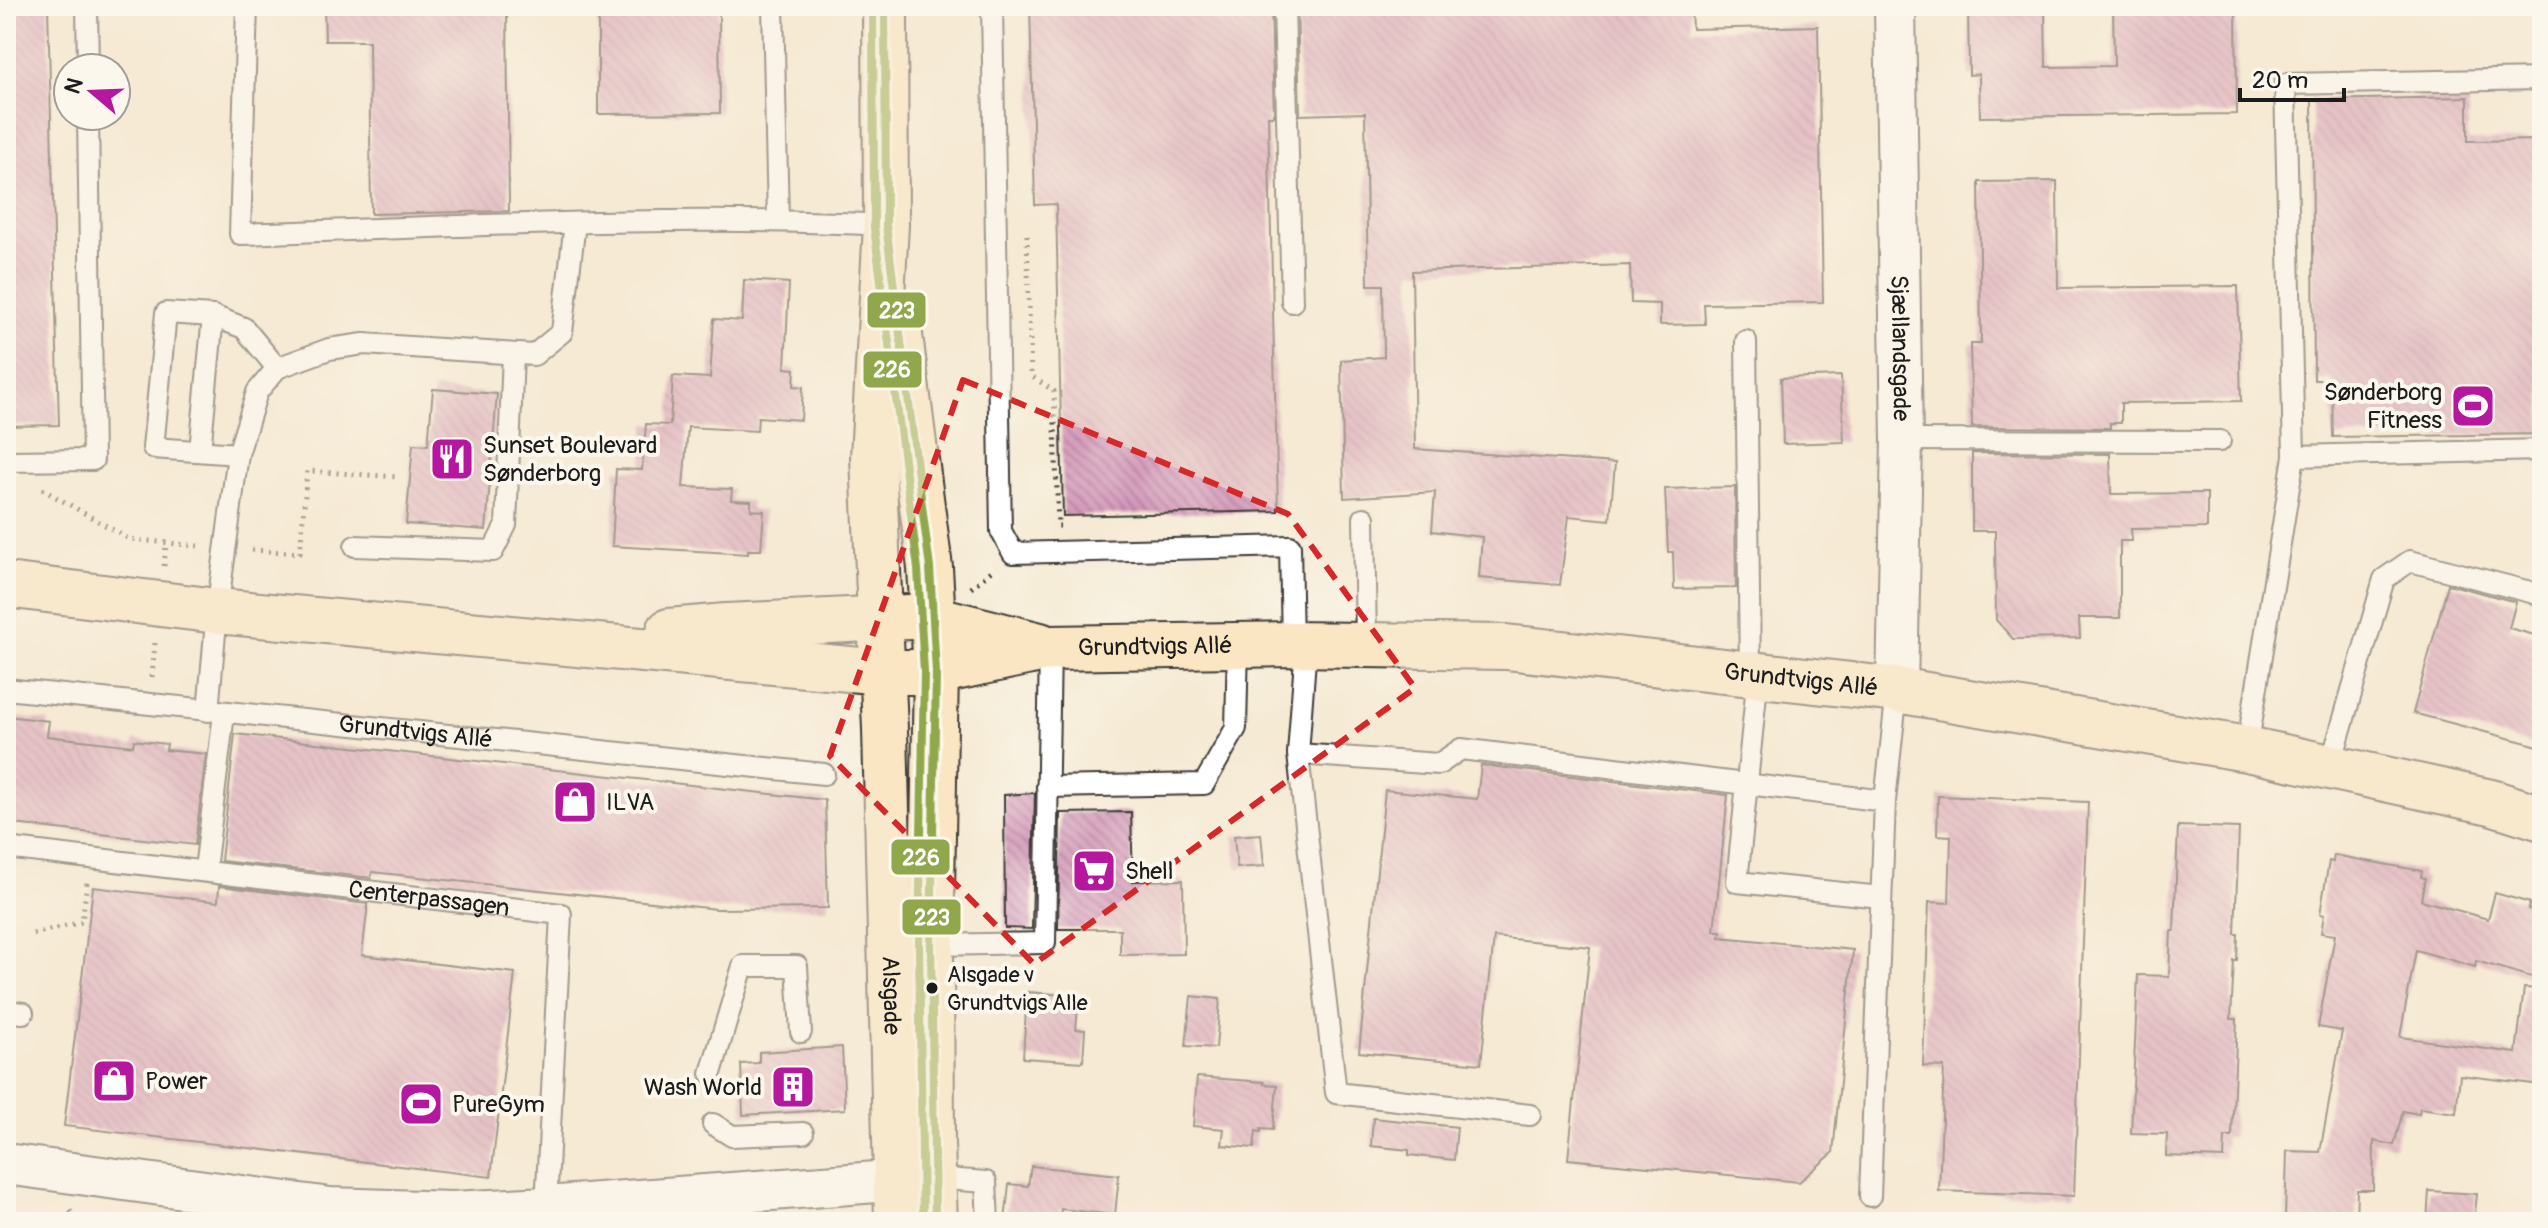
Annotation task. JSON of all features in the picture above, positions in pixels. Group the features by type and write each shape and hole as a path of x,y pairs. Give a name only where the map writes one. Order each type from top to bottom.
{"street":[{"path":"885,6 886,225 873,457 908,618 911,672"},
{"name":"Sjællandsgade","path":"1895,6 1902,440 1897,690"},
{"path":"886,225 930,568 908,618"},
{"name":"Grundtvigs Allé","path":"6,585 217,611 911,672 1050,648 1238,644 1506,647 1897,690 2247,749 2491,802 2542,818"},
{"name":"Grundtvigs Allé","path":"570,641 726,626 908,618 1050,648"},
{"name":"Alsgade","path":"909,1193 932,940 911,672"},
{"name":"Alsgade","path":"911,672 909,1193 935,1222"},
{"path":"6,1164 330,1208 452,1212 909,1193"}],"lane":[{"path":"87,6 88,52"},
{"path":"247,6 240,234 778,220 886,225"},
{"path":"773,6 778,220"},
{"path":"992,6 1001,531 1013,553 1290,546 1299,644 1298,754 1336,1093 1530,1115"},
{"path":"1284,6 1292,302"},
{"path":"2247,749 2294,456 2285,84 2542,79"},
{"path":"16,461 93,460 88,132"},
{"path":"205,870 216,712 217,611 238,454 257,392 277,368 329,349 364,344 534,355 562,332 575,223"},
{"path":"238,454 153,448 166,313 213,316 244,328 277,368"},
{"path":"200,451 213,316"},
{"path":"1746,341 1754,674 1737,882 1881,897"},
{"path":"355,546 493,551 506,525 513,354"},
{"path":"1902,440 2220,441"},
{"path":"2294,456 2542,450"},
{"path":"1364,518 1366,646"},
{"path":"2330,767 2384,579 2410,561 2542,595"},
{"path":"1047,787 1204,784 1236,728 1238,644"},
{"path":"932,940 1045,943 1050,648"},
{"name":"Grundtvigs Allé","path":"6,689 824,774"},
{"path":"1870,1196 1885,801 1897,690"},
{"path":"1298,754 1439,764 1461,749 1885,801"},
{"name":"Centerpassagen","path":"6,848 561,914 546,1207"},
{"path":"711,1073 743,966 797,966 801,1032"},
{"path":"713,1124 732,1136 803,1133"},
{"path":"909,1193 986,1182 988,1222"}],"path":[{"path":"1026,222 1031,376 1054,391 1058,526 1073,525"},
{"path":"16,461 38,486 129,539"},
{"path":"300,553 307,471 399,477"},
{"path":"33,934 82,922 90,856"}],"highlighted area":[{"path":"963,380 1288,514 1415,688 1034,964 830,756"}],"building":[{"path":"6,6 48,6 59,425 6,426"},
{"path":"324,6 507,6 509,211 371,214 369,41 325,41"},
{"path":"598,6 719,6 720,113 598,114"},
{"path":"1030,6 1271,6 1274,116 1268,116 1278,511 1063,516 1056,204 1035,205"},
{"path":"1297,6 1600,6 1600,10 1691,8 1692,29 1818,26 1823,302 1704,304 1705,324 1660,325 1660,304 1631,303 1630,265 1412,271 1415,449 1615,463 1610,520 1569,516 1560,585 1479,578 1482,537 1432,531 1435,492 1344,498 1341,360 1384,357 1383,285 1368,285 1365,113 1300,115"},
{"path":"1968,6 2045,6 2046,67 2114,66 2113,6 2236,6 2237,114 1980,117 1979,74 1969,75"},
{"path":"2468,97 2468,141 2542,140 2542,434 2333,437 2332,380 2314,380 2312,100"},
{"path":"2057,181 2058,288 2238,286 2241,401 2121,403 2121,423 2110,423 2110,428 1972,427 1970,344 1981,344 1979,182"},
{"path":"744,280 789,283 785,368 795,369 794,386 803,387 801,420 758,417 757,431 688,427 683,487 732,489 731,500 751,501 751,510 764,511 761,550 748,550 748,554 612,546 616,469 642,470 646,424 670,425 673,376 710,378 714,319 742,321"},
{"path":"1841,376 1844,442 1783,444 1781,378"},
{"name":"Sunset Boulevard Sønderborg","path":"433,389 497,394 486,530 406,524 413,444 428,445"},
{"path":"1972,453 2110,454 2111,494 2207,493 2207,528 2131,529 2132,541 2120,541 2120,618 2079,618 2080,638 2013,639 1996,620 1995,531 1972,531"},
{"path":"1735,487 1736,588 1674,589 1673,552 1668,552 1665,489"},
{"path":"2448,584 2516,602 2509,628 2542,637 2542,747 2413,713"},
{"path":"6,716 49,721 47,736 133,746 134,740 167,744 166,750 206,754 195,845 6,823"},
{"path":"235,734 825,800 828,908 717,909 372,872 371,878 221,861"},
{"path":"1481,765 1728,795 1714,931 1721,931 1720,937 1853,950 1833,1153 1799,1182 1568,1159 1590,947 1494,937 1481,1064 1359,1052 1385,790 1477,799"},
{"path":"1035,793 1032,929 1005,928 1004,795"},
{"path":"1938,796 2088,802 2074,1196 1939,1191 1944,1067 1923,1066 1929,902 1949,903 1951,836 1937,835"},
{"path":"1131,812 1133,881 1183,880 1184,954 1120,955 1120,929 1058,929 1060,813"},
{"path":"2178,826 2239,828 2235,934 2238,934 2237,961 2234,961 2231,1019 2237,1019 2232,1137 2225,1137 2224,1158 2166,1156 2167,1134 2131,1133 2138,975 2169,976"},
{"path":"1261,834 1264,866 1237,868 1234,836"},
{"path":"2334,855 2422,871 2421,877 2425,878 2421,900 2488,919 2495,893 2530,903 2528,909 2542,913 2542,980 2476,961 2475,967 2416,950 2400,1037 2516,1053 2524,988 2542,989 2542,1085 2460,1075 2456,1113 2420,1108 2419,1114 2403,1111 2394,1145 2374,1141 2373,1190 2357,1190 2356,1222 2285,1219 2287,1151 2320,1152 2342,1031 2318,1027 2335,935 2321,933 2324,915 2320,914 2329,861 2333,862"},
{"path":"219,886 368,904 362,955 515,973 491,1177 64,1126 93,887 218,902"},
{"path":"1027,992 1079,996 1076,1029 1085,1030 1083,1062 1023,1058"},
{"path":"1191,996 1220,999 1216,1048 1186,1046"},
{"name":"Wash World","path":"842,1047 845,1109 743,1115 741,1064 759,1063 759,1052"},
{"path":"1197,1077 1277,1085 1273,1130 1256,1131 1254,1148 1222,1145 1224,1129 1193,1126"},
{"path":"1373,1118 1457,1127 1454,1160 1409,1155 1409,1150 1371,1146"},
{"path":"1031,1166 1119,1175 1115,1215 1061,1209 1059,1222 1005,1222 1009,1184 1028,1186"},
{"path":"2429,1191 2477,1194 2474,1222 2427,1222"}],"transit line":[{"name":"226","path":"873,6 874,227 918,569 924,672 919,945 923,1222"},
{"name":"223","path":"885,6 886,225 930,568 936,672 931,945 935,1222"}],"place":[{"name":"Sønderborg Fitness","path":"2473,406"},
{"name":"Sunset Boulevard Sønderborg","path":"452,459"},
{"name":"ILVA","path":"575,802"},
{"name":"Shell","path":"1094,871"},
{"name":"Alsgade v Grundtvigs Alle","path":"932,988"},
{"name":"Power","path":"114,1081"},
{"name":"Wash World","path":"793,1087"},
{"name":"PureGym","path":"421,1104"}]}
